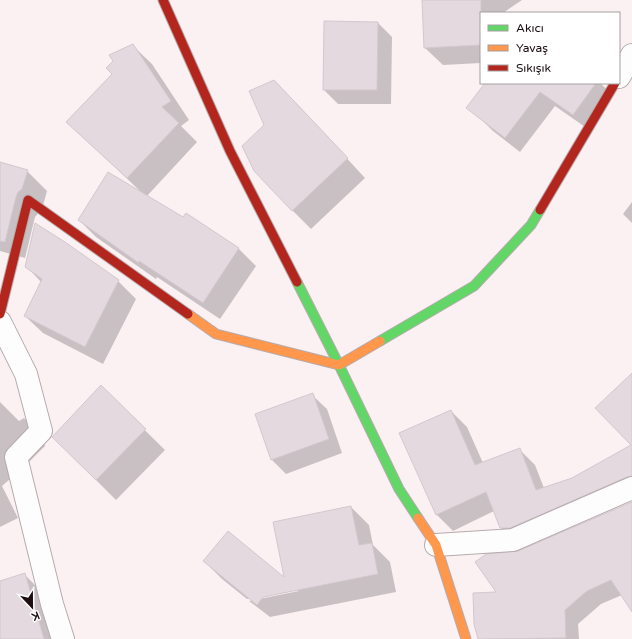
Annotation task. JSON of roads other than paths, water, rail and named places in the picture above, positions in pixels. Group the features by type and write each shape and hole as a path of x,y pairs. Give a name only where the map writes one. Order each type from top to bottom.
{"street":[{"path":"163,0 230,151 339,365 398,489 436,545 466,639"},
{"path":"620,75 632,55"},
{"path":"0,314 28,200 216,334 339,365 474,286 531,225 614,84"},
{"path":"0,322 26,374 41,432 16,457 52,604 63,639"},
{"path":"436,545 513,540 632,488"}]}
